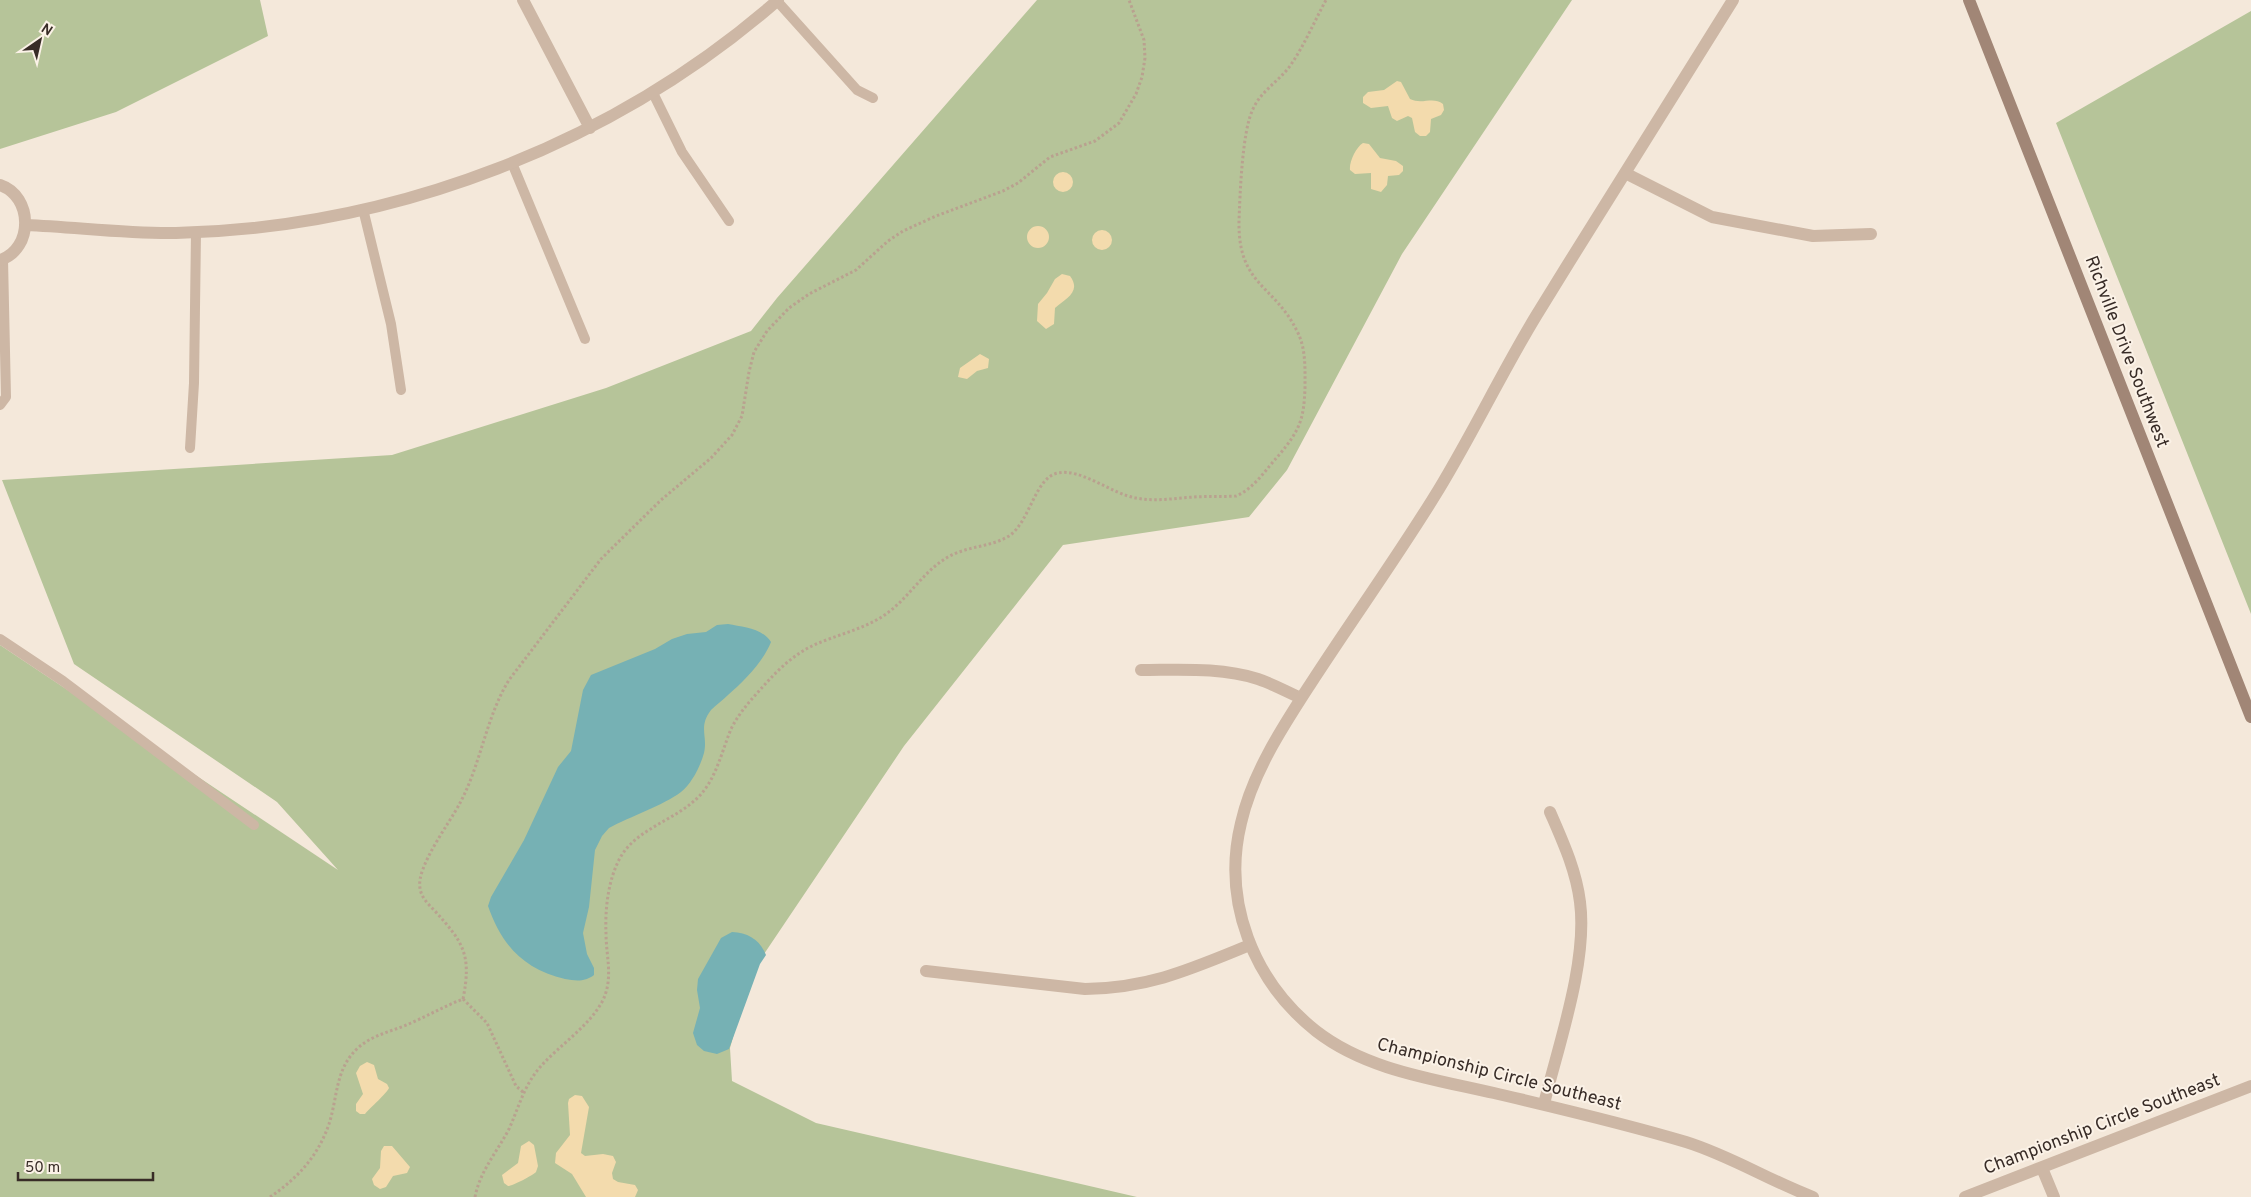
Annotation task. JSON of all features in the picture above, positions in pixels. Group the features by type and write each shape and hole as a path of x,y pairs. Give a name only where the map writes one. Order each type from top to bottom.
{"main road":[{"name":"Richville Drive Southwest","path":"1969,0 2251,717"}],"street":[{"path":"523,0 590,128"},
{"path":"26,225 148,232 196,232 283,224 362,209 429,191 512,163 590,128 653,93 713,53 778,0"},
{"name":"Championship Circle Southeast","path":"1733,0 1535,318 1440,488 1301,698 1254,782 1241,820 1236,846 1235,873 1240,912 1250,945 1258,962 1280,996 1305,1021 1340,1047 1377,1064 1403,1072 1544,1104 1689,1143 1738,1162 1813,1197"},
{"path":"1625,173 1712,217 1813,236 1871,234"},
{"path":"0,185 8,187 22,204 26,225 19,245 2,260"},
{"path":"1141,670 1205,670 1232,673 1259,679 1301,698"},
{"path":"1544,1104 1574,985 1582,931 1581,903 1576,876 1550,812"},
{"path":"926,971 1085,989 1112,989 1165,979 1250,945"},
{"name":"Championship Circle Southeast","path":"1965,1197 2251,1086"},
{"path":"2042,1168 2054,1197"}],"lane":[{"path":"778,0 857,90 873,98"},
{"path":"653,93 682,152 729,220"},
{"path":"512,163 585,339"},
{"path":"362,209 391,324 401,390"},
{"path":"190,448 194,383 196,232"},
{"path":"0,405 6,397 2,260"},
{"path":"0,639 63,681 254,825"}],"path":[{"path":"464,999 467,976 462,946 448,925 425,900 420,891 419,882 423,866 470,782 498,701 509,680 601,559 654,506 711,458 732,435 742,416 754,352 767,331 788,308 808,294 856,270 888,241 903,231 936,216 1011,188 1050,157 1095,141 1119,123 1136,94 1142,77 1145,58 1144,40 1129,0"},
{"path":"475,1197 485,1168 507,1132 524,1092 543,1064 596,1010 607,990 609,972 606,913 613,875 621,855 640,836 676,814 698,797 711,781 731,730 742,711 770,678 792,658 811,646 862,627 885,615 927,573 950,556 1011,535 1024,520 1045,481 1054,474 1064,472 1075,474 1125,496 1143,499 1236,496 1249,489 1292,440 1300,426 1304,411 1305,373 1303,347 1297,330 1289,317 1253,277 1246,266 1239,236 1241,184 1247,130 1254,107 1261,96 1294,61 1326,0"},
{"path":"464,999 487,1023 516,1086 524,1092"},
{"path":"270,1197 297,1176 312,1158 329,1123 339,1077 344,1066 359,1047 376,1036 403,1027 464,999"}],"green space":[{"path":"0,0 260,0 268,36 116,112 0,149"},
{"path":"1037,0 1572,0 1402,254 1287,470 1249,517 1063,545 904,746 762,957 742,1005 730,1048 732,1081 816,1123 1137,1197 0,1197 0,645 338,870 277,802 74,664 2,480 392,455 606,388 751,331 777,298"},
{"path":"2251,11 2251,614 2056,123"}],"sand":[{"path":"1397,81 1401,82 1410,99 1414,101 1435,101 1443,104 1444,110 1441,115 1431,119 1430,132 1426,136 1420,136 1415,132 1412,118 1408,116 1397,121 1392,118 1388,106 1371,108 1363,103 1363,97 1368,92 1384,90"},
{"path":"1363,143 1369,144 1380,158 1396,161 1403,166 1403,171 1399,175 1388,176 1387,185 1381,192 1371,189 1371,173 1355,174 1350,170 1354,155"},
{"path":"1063,172 1070,175 1073,182 1070,189 1063,192 1056,189 1053,182 1056,175"},
{"path":"1038,226 1046,229 1049,237 1046,245 1038,248 1030,245 1027,237 1030,229"},
{"path":"1102,230 1109,233 1112,240 1109,247 1102,250 1095,247 1092,240 1095,233"},
{"path":"1062,274 1070,276 1074,286 1073,291 1071,295 1055,308 1054,324 1046,329 1037,321 1038,304 1055,279"},
{"path":"980,354 989,359 988,368 977,371 967,379 958,377 960,368"},
{"path":"367,1062 374,1065 378,1079 387,1084 389,1088 365,1114 360,1114 356,1111 356,1104 363,1094 356,1073 360,1066"},
{"path":"575,1095 582,1096 589,1107 581,1153 585,1156 603,1154 613,1156 616,1162 612,1173 613,1179 618,1182 635,1185 638,1190 635,1197 586,1197 572,1174 555,1163 556,1153 570,1135 568,1103 569,1099"},
{"path":"529,1141 534,1145 538,1166 536,1172 508,1186 504,1183 502,1175 518,1163 521,1146"},
{"path":"384,1146 392,1146 410,1167 407,1173 393,1176 386,1187 380,1189 374,1185 372,1179 380,1168 381,1151"}],"water":[{"path":"728,624 757,631 771,642 763,657 752,671 707,716 704,727 704,753 689,784 674,797 609,828 602,836 595,850 589,907 583,933 587,954 594,968 594,975 584,980 573,980 550,975 538,969 516,954 508,944 500,933 488,906 491,897 524,840 558,767 571,751 583,690 591,675 655,649 672,639 687,634 706,632 717,625"},
{"path":"732,932 753,938 761,945 766,955 760,964 729,1049 717,1054 704,1051 697,1045 693,1033 700,1008 697,990 698,979 721,938"}]}
